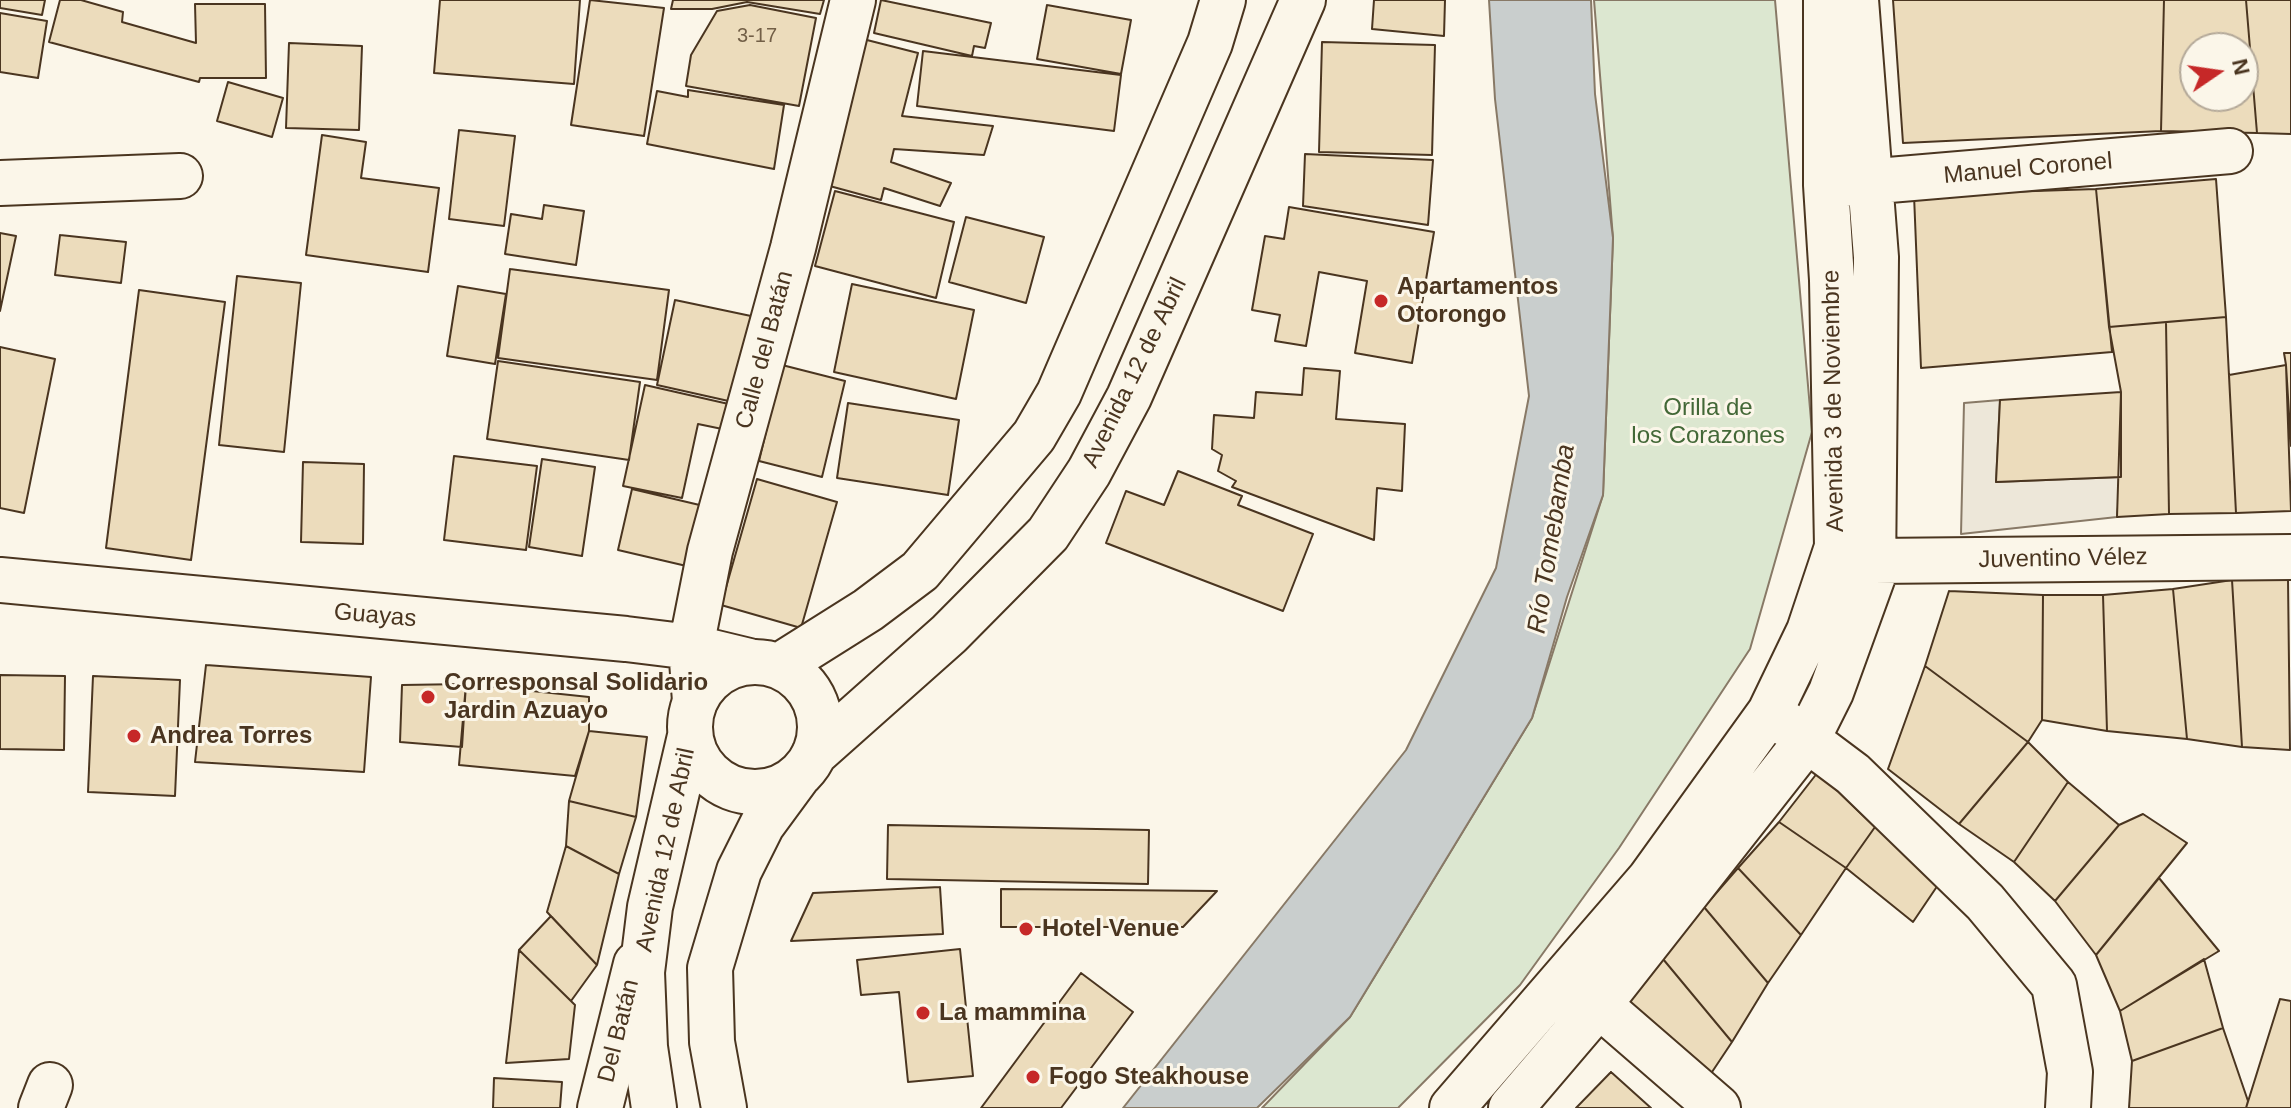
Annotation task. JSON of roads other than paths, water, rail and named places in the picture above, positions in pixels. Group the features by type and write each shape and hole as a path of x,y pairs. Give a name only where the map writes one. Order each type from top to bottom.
{"street":[{"name":"Calle del Batán","path":"692,719 691,647 710,551 793,248 853,0"},
{"name":"Avenida 12 de Abril","path":"654,1108 645,1047 642,972 650,907 692,719 716,674 764,664 868,610 920,571 1034,436 1072,364 1210,43 1223,0"},
{"name":"Avenida 12 de Abril","path":"692,719 704,768 732,788 767,792 806,765 949,634 1048,534 1089,472 1129,397 1303,0"},
{"name":"Avenida 3 de Noviembre","path":"1511,1108 1598,1006 1807,740 1836,677 1873,576 1856,554 1832,280 1826,185 1826,0"},
{"name":"Avenida 3 de Noviembre","path":"1452,1108 1649,880 1770,712 1809,631 1856,554 1876,257 1856,0"},
{"name":"Manuel Coronel","path":"1826,185 2230,151"},
{"path":"0,183 180,176"},
{"name":"Juventino Vélez","path":"1856,554 2291,557"},
{"name":"Guayas","path":"0,580 691,647 764,664"},
{"path":"764,664 804,683 818,710 819,740 806,765"},
{"path":"1770,712 1853,774 1985,902 2054,985 2070,1072 2068,1108"},
{"name":"Avenida 12 de Abril","path":"724,1108 712,1042 710,968 739,871 762,825 806,765"},
{"name":"Del Batán","path":"600,1108 650,907"},
{"path":"1566,975 1718,1108"}],"water":[{"name":"Río Tomebamba","path":"1489,0 1591,0 1595,94 1613,238 1603,495 1567,597 1532,718 1350,1017 1257,1108 1123,1108 1406,750 1496,568 1529,396 1495,99"}],"place":[{"name":"Apartamentos Otorongo","path":"1381,301"},
{"name":"Corresponsal Solidario Jardin Azuayo","path":"428,697"},
{"name":"Andrea Torres","path":"134,736"},
{"name":"Hotel Venue","path":"1026,929"},
{"name":"La mammina","path":"923,1013"},
{"name":"Fogo Steakhouse","path":"1033,1077"}],"park label":[{"name":"Orilla de los Corazones","path":"1708,422"}]}
